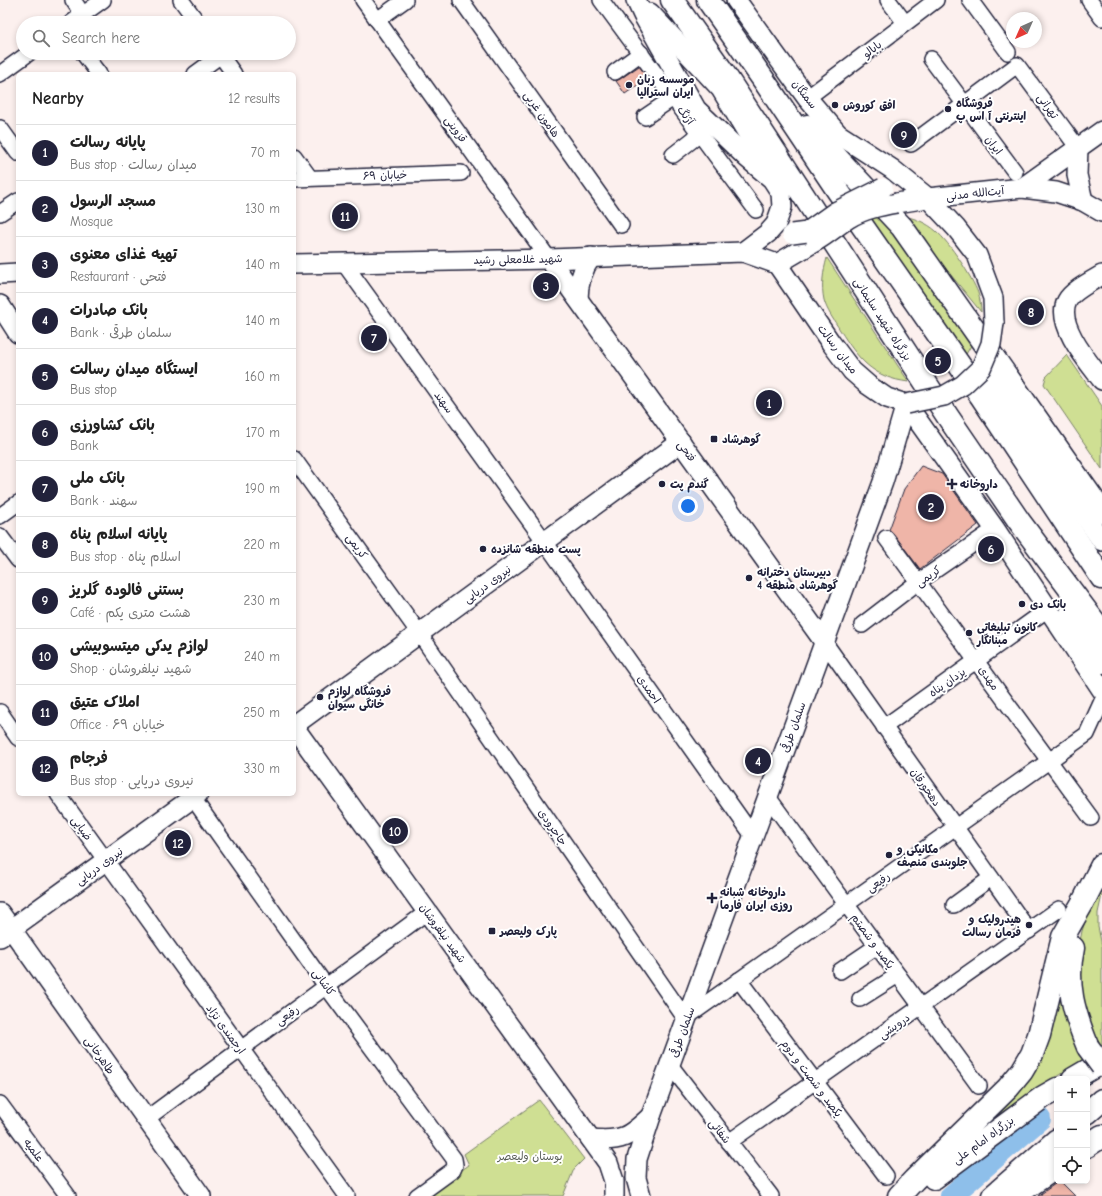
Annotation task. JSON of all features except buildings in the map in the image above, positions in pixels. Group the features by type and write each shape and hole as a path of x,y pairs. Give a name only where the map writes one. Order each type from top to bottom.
{"highway":[{"name":"بزرگراه شهید سلیمانی","path":"672,0 723,72 922,378 1019,521 1102,632"},
{"path":"708,0 838,191 981,396 1102,578"},
{"path":"765,82 902,227 1102,512"},
{"path":"1019,521 1065,602 1102,662"},
{"path":"899,1196 919,1174 996,1101 1022,1070 1032,1054 1039,1035 1063,937 1102,865"},
{"path":"1082,904 1070,959 1069,979 1071,996 1075,1013 1102,1066"},
{"path":"1077,1076 1095,1054"},
{"name":"بزرگراه امام علی","path":"912,1196 947,1167 1043,1097 1054,1091"},
{"path":"1088,1112 1102,1100"},
{"path":"1090,1144 1102,1136"},
{"path":"993,1196 1054,1143"},
{"path":"1014,1196 1054,1169"}],"main road":[{"path":"637,0 721,89 766,164 772,179 781,193 784,229"},
{"path":"637,0 643,15 696,109 746,157 772,179"},
{"name":"سمنگان","path":"736,0 807,98 838,134 892,169"},
{"path":"1019,180 1078,148 1102,131"},
{"path":"1078,148 1077,175 1083,201"},
{"path":"743,252 768,233 784,229 807,232 835,212 883,188 884,183 861,150"},
{"name":"میدان رسالت","path":"777,264 852,371 868,385 887,398 906,404 944,396 962,385 981,368 991,344 994,323 993,298 977,255 956,228 928,198 892,169"},
{"name":"آیت‌الله مدنی","path":"928,198 1019,180 1083,201 1102,212"},
{"path":"777,264 830,233 840,224 862,211 877,206 928,198"},
{"name":"شهید غلامعلی رشید","path":"296,264 549,259 743,252 777,264"},
{"path":"578,298 578,287 581,276 591,257"},
{"name":"فتحی","path":"549,259 824,642"},
{"path":"0,274 16,273"},
{"path":"1102,275 1078,290 1067,300 1064,314 1071,335 1102,380"},
{"path":"0,305 16,330"},
{"path":"981,368 1102,541"},
{"path":"906,404 995,529 1102,690"},
{"name":"سلمان طرقی","path":"642,1196 636,1178 637,1159 651,1116 883,482 906,404"},
{"name":"نیروی دریایی","path":"296,725 681,442"},
{"name":"شهید نیلفروشان","path":"296,729 608,1163 614,1181 614,1196"},
{"name":"نیروی دریایی","path":"5,933 106,861 193,796"},
{"name":"طاهرخانی","path":"0,914 5,933 146,1119 201,1196"},
{"path":"591,1140 605,1141 622,1139 638,1129 651,1116"}],"street":[{"path":"72,0 76,16"},
{"path":"81,16 103,0"},
{"path":"181,0 193,16"},
{"name":"قزوینی","path":"363,0 549,259"},
{"path":"377,20 405,0"},
{"name":"آژنگ","path":"601,0 756,210"},
{"path":"888,0 906,24"},
{"name":"بابالو","path":"807,98 936,0"},
{"path":"970,0 1008,52"},
{"path":"1089,0 1102,18"},
{"name":"هامون غربی","path":"464,1 621,225"},
{"path":"615,72 641,53"},
{"name":"ایران","path":"930,59 1019,180"},
{"path":"0,74 19,60"},
{"path":"88,60 97,72"},
{"path":"198,72 212,60"},
{"path":"224,60 233,72"},
{"name":"تهرانی","path":"964,104 1017,64 1078,148"},
{"path":"645,117 673,98"},
{"path":"912,144 964,104"},
{"path":"0,128 16,150"},
{"path":"673,155 700,134"},
{"path":"296,159 310,178"},
{"name":"خیابان ۶۹","path":"296,179 461,173"},
{"path":"0,213 16,202"},
{"name":"سهند","path":"343,262 545,542"},
{"name":"کریمی","path":"296,462 419,633"},
{"path":"0,516 16,504"},
{"name":"کریمی","path":"862,624 918,582 995,529"},
{"path":"0,536 16,557"},
{"name":"مهدی","path":"886,538 1091,818"},
{"name":"احمدی","path":"545,542 754,836"},
{"name":"یزدان پناه","path":"884,726 1048,609"},
{"name":"جاجرودی","path":"419,633 687,1019"},
{"name":"دهخورقان","path":"824,642 1028,931"},
{"name":"رفیعی","path":"687,1019 739,980 1087,734 1102,701"},
{"path":"0,712 16,735"},
{"name":"ضیایی","path":"59,796 106,861"},
{"name":"کاشانی","path":"195,796 326,986 454,1159 455,1165 453,1170 417,1196"},
{"name":"یکصد و شصتم","path":"768,796 978,1086"},
{"name":"ارجمندی نژاد","path":"106,861 347,1196"},
{"path":"954,905 991,878"},
{"name":"درویشی","path":"729,1142 1059,909"},
{"name":"رفیعی","path":"146,1119 427,912"},
{"path":"840,971 877,946"},
{"path":"860,999 898,975"},
{"name":"یکصد و شصت و دوم","path":"739,980 886,1176"},
{"name":"شفائی","path":"670,1065 771,1196"},
{"name":"علمیه","path":"0,1104 68,1196"}],"green space":[{"path":"903,216 925,223 942,236 971,278 978,293 981,312"},
{"path":"876,217 882,217 977,335 965,356 866,221"},
{"path":"827,258 909,382 896,380 876,371 853,350 825,304 823,279"},
{"path":"1067,355 1102,406 1102,469 1044,384 1046,377"},
{"path":"1102,882 1102,895 1098,913 1098,927 1102,946 1102,1046 1097,1048 1088,1031 1076,961 1082,931 1089,910"},
{"path":"1070,935 1088,1057 1057,1076 1054,1076 1054,1078 985,1126 1005,1098"},
{"name":"بوستان ولیعصر","path":"539,1100 584,1159 574,1169 563,1196 425,1196 469,1165 464,1154"}],"waterway":[{"path":"951,1196 1040,1119"}],"place":[{"name":"موسسه زبان ایران استرالیا","path":"629,85"},
{"name":"افق کوروش","path":"835,105"},
{"name":"فروشگاه اینترنتی آ اس پ","path":"948,109"},
{"name":"بستنی فالوده گلریز","path":"904,135"},
{"name":"املاک عتیق","path":"345,216"},
{"name":"تهیه غذای معنوی","path":"546,286"},
{"name":"پایانه اسلام پناه","path":"1031,312"},
{"name":"بانک ملی","path":"374,338"},
{"name":"ایستگاه میدان رسالت","path":"938,361"},
{"name":"پایانه رسالت","path":"769,403"},
{"name":"گوهرشاد","path":"714,439"},
{"name":"گندم پت","path":"662,484"},
{"name":"داروخانه","path":"952,484"},
{"name":"مسجد الرسول","path":"931,507"},
{"name":"پست منطقه شانزده","path":"483,549"},
{"name":"بانک کشاورزی","path":"991,549"},
{"name":"دبیرستان دخترانه گوهرشاد منطقه 4","path":"749,578"},
{"name":"بانک دی","path":"1022,604"},
{"name":"کانون تبلیغاتی مبنانگار","path":"969,633"},
{"name":"فروشگاه لوازم خانگی سیوان","path":"320,697"},
{"name":"بانک صادرات","path":"758,761"},
{"name":"لوازم یدکی میتسوبیشی","path":"395,831"},
{"name":"فرجام","path":"178,843"},
{"name":"مکانیکی و جلوبندی منصف","path":"889,855"},
{"name":"داروخانه شبانه روزی ایران فارما","path":"712,898"},
{"name":"هیدرولیک و فرمان رسالت","path":"1029,925"},
{"name":"پارک ولیعصر","path":"492,931"}]}
